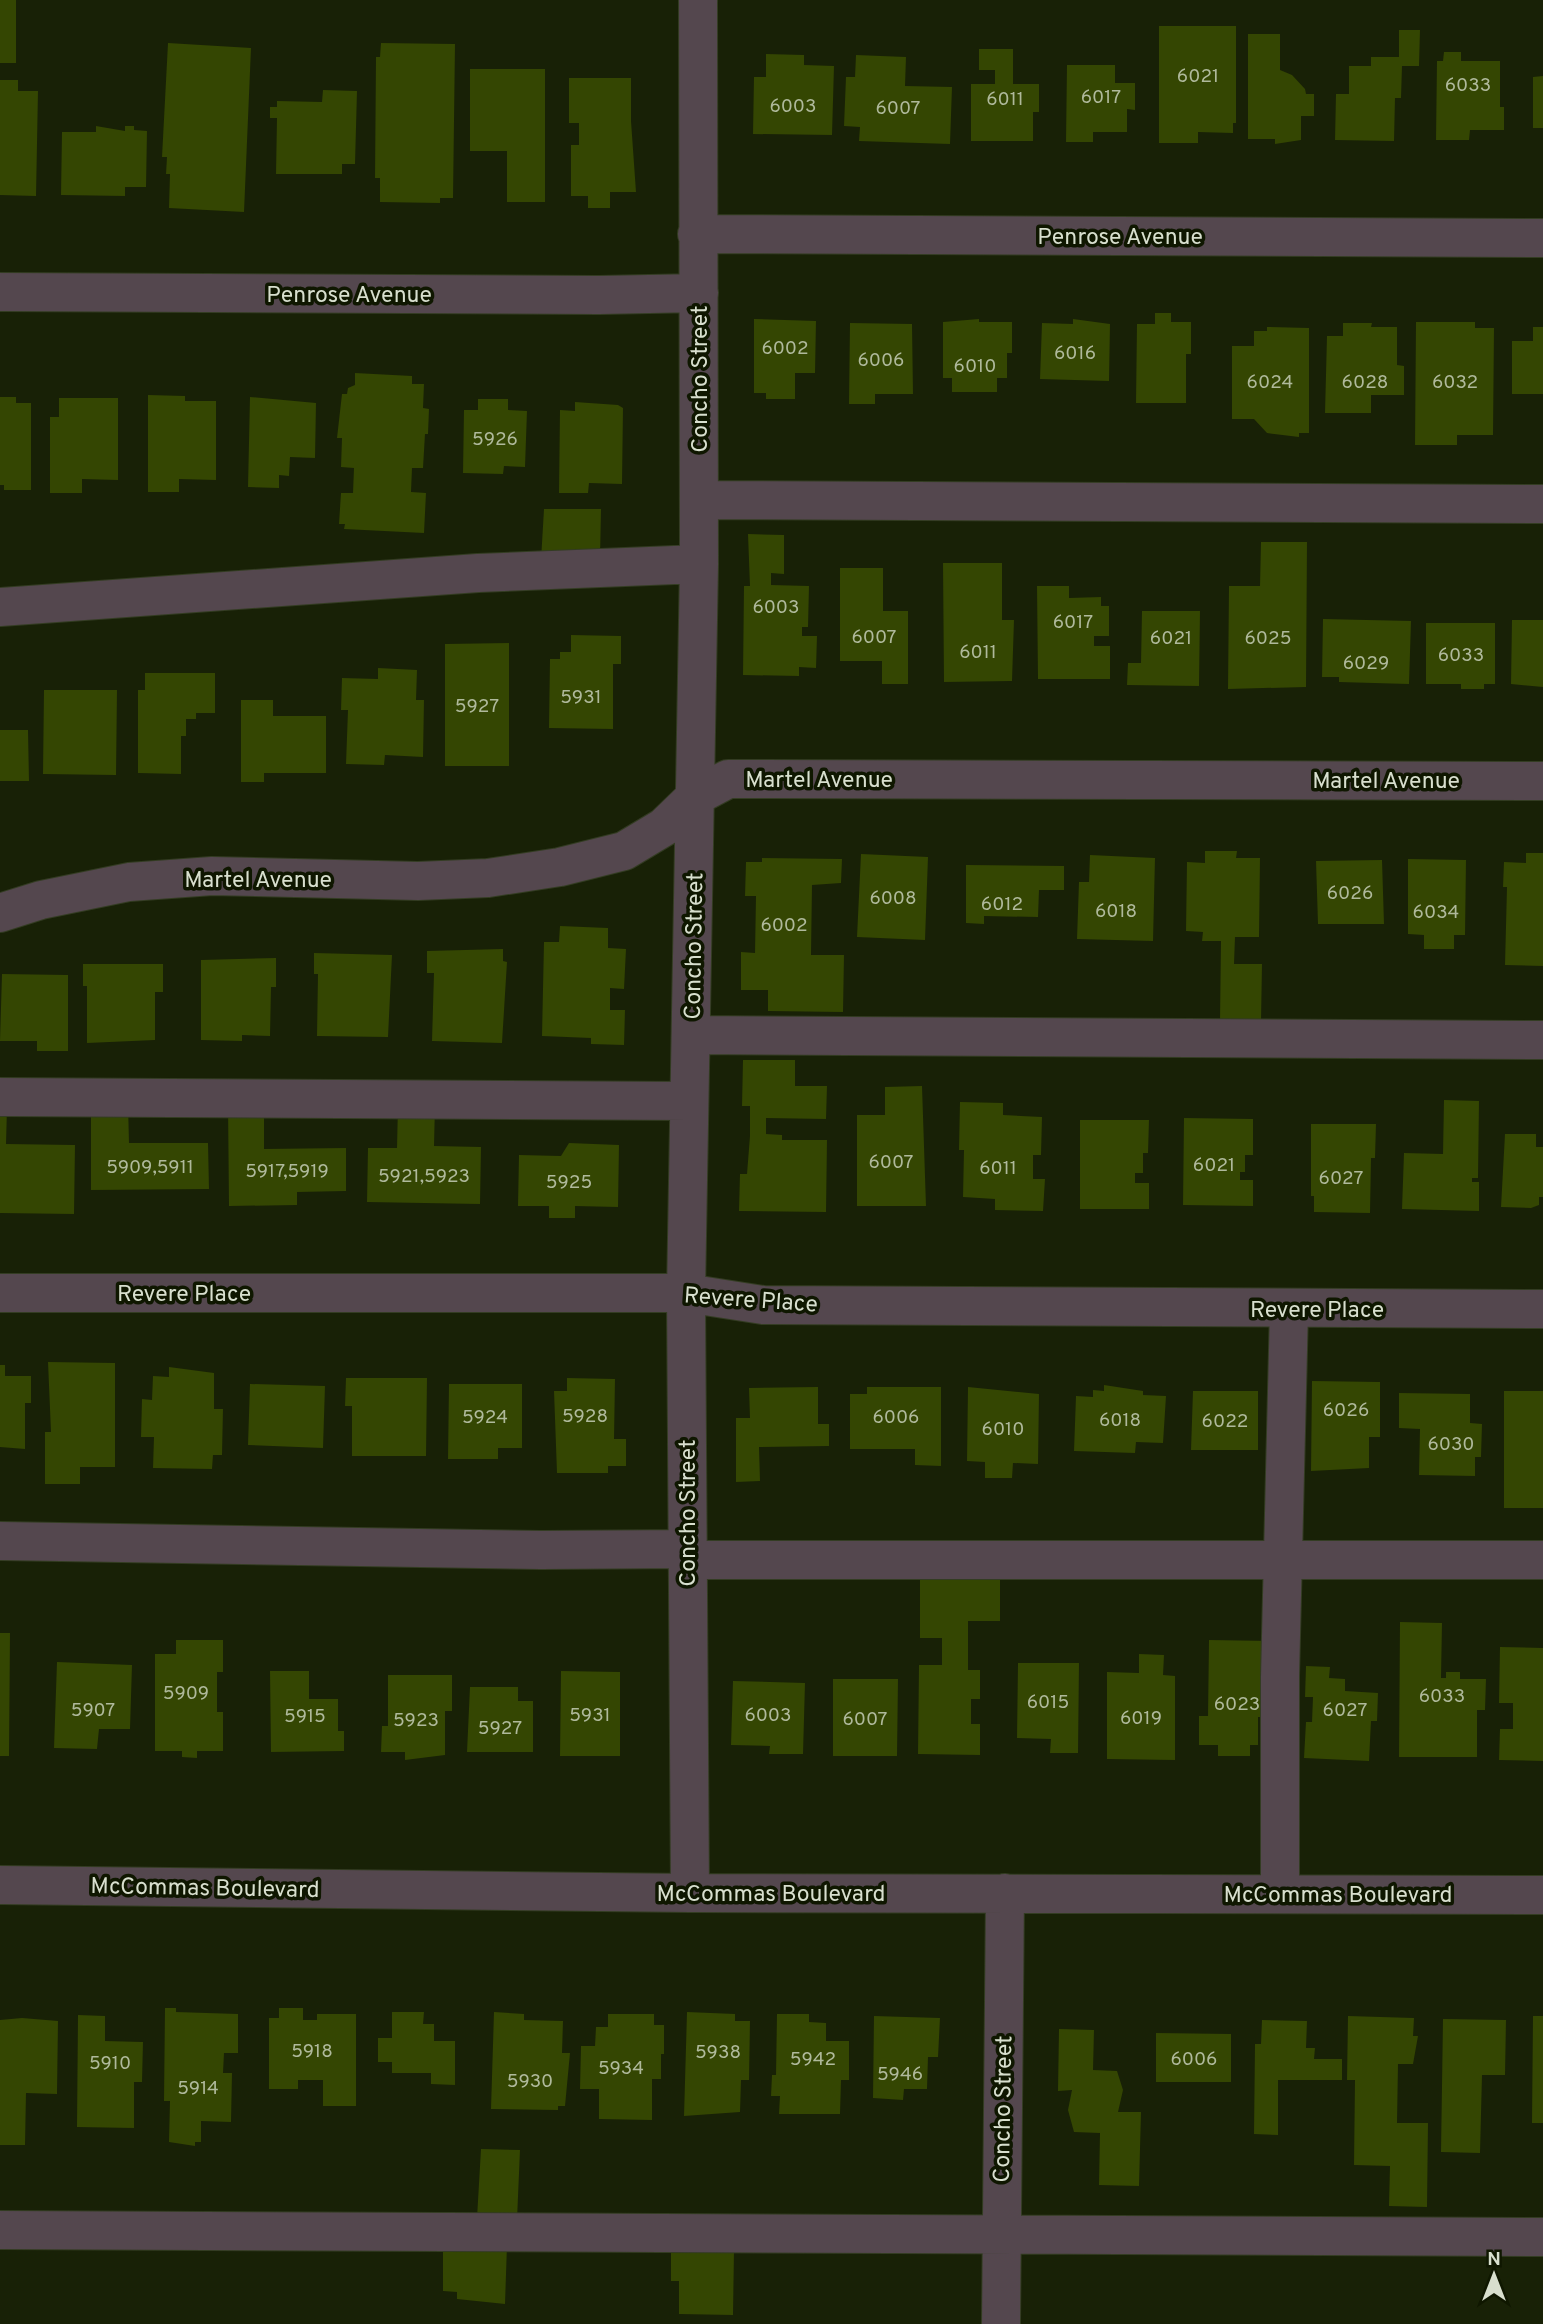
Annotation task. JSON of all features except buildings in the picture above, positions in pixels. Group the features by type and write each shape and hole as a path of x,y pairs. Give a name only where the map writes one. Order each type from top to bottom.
{"street":[{"name":"Concho Street","path":"690,1893 686,1293 699,564 698,0"},
{"name":"Penrose Avenue","path":"697,234 1543,238"},
{"name":"Penrose Avenue","path":"0,292 571,295 698,293"},
{"path":"699,500 1543,504"},
{"path":"0,607 478,573 699,564"},
{"name":"Martel Avenue","path":"0,913 40,900 129,881 212,876 418,881 488,878 559,867 624,851 664,827 696,796 728,779 1543,781"},
{"path":"691,1035 1543,1040"},
{"path":"0,1097 689,1101"},
{"name":"Revere Place","path":"0,1293 686,1293 763,1305 1543,1310"},
{"path":"1280,1894 1282,1560 1289,1309"},
{"path":"0,1541 687,1555 1543,1560"},
{"name":"McCommas Boulevard","path":"0,1885 690,1893 1543,1895"},
{"name":"Concho Street","path":"1001,2324 1004,1893"},
{"path":"0,2230 1543,2236"}]}
